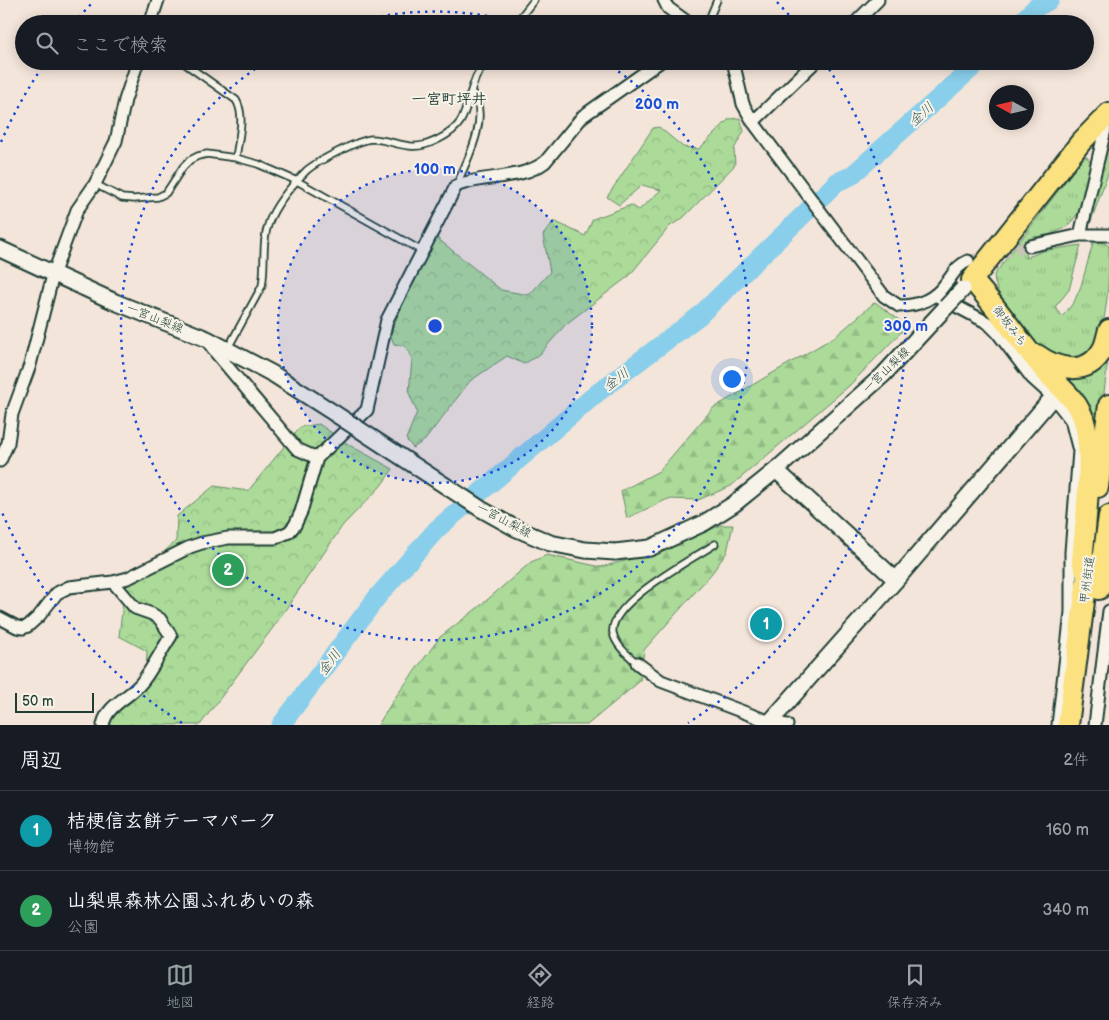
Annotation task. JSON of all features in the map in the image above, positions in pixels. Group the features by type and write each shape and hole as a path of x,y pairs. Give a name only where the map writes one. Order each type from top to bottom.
{"highway":[{"path":"968,276 1081,142 1107,115"},
{"name":"御坂みち","path":"968,276 994,305 1042,367 1072,400 1081,413 1088,448 1082,560 1087,575"},
{"path":"1026,346 1052,364 1070,369 1079,368 1093,361 1102,350 1109,330"},
{"name":"甲州街道","path":"1068,725 1109,405"},
{"path":"1081,725 1109,516"}],"main road":[{"name":"一宮山梨線","path":"0,249 53,275 207,339 273,374 481,509 515,528 550,542 585,550 614,552 650,548 704,523 734,504 776,470 883,375 946,307 968,276"},
{"path":"768,723 896,580 1053,396"},
{"path":"776,470 896,580"}],"street":[{"path":"153,15 158,0"},
{"path":"664,0 668,8 678,15"},
{"path":"863,15 878,0"},
{"path":"0,461 8,442 12,414 30,365 53,275 77,210 95,184 116,141 125,100 135,70"},
{"path":"0,618 23,628 39,616 57,593 70,587 113,582 136,575 190,547 202,543 228,538 275,538 289,532 295,525 301,512 317,458 367,410 387,320 456,186 465,182 537,168 545,162 583,116 647,70"},
{"path":"735,70 743,104 756,127 884,296 899,306 906,306 926,301 935,295 961,264 968,276"},
{"path":"756,127 808,70"},
{"path":"1080,235 1107,115"},
{"path":"1030,246 1080,235 1109,235"},
{"path":"935,295 988,323 1032,378 1053,396 1071,420 1079,451 1071,552 1071,612 1058,725"},
{"path":"207,339 216,353 297,449 317,458"},
{"path":"103,725 106,716 112,708 141,684 171,636 160,619 135,608 113,582"},
{"path":"1095,725 1109,610"},
{"path":"637,663 661,681 768,723 787,725"}],"lane":[{"path":"522,15 534,0"},
{"path":"710,15 717,0"},
{"path":"194,70 236,100 240,106 241,115 236,158"},
{"path":"227,350 262,286 264,278 264,241 269,222 275,209 297,181 308,169 356,143 372,139 418,147 449,134 458,126 463,118 476,77 480,70"},
{"path":"456,186 478,131 479,111 476,97 471,91"},
{"path":"95,184 122,198 134,200 158,197 166,193 183,167 190,160 207,154 236,158 274,170 297,181 422,251"},
{"path":"637,663 617,644 613,631 615,619 635,597 670,571 715,544"}],"green space":[{"path":"740,118 744,131 734,149 735,165 683,218 670,226 629,276 566,324 540,354 524,364 507,356 470,381 425,440 413,448 406,439 417,412 409,393 412,359 405,346 394,344 390,333 424,258 437,238 501,290 529,295 550,272 543,235 554,221 585,236 593,219 631,205 639,210 661,190 642,185 619,205 607,197 653,128 659,127 683,147 699,149 729,119"},
{"path":"1109,134 1109,171 1090,224"},
{"path":"1084,157 1087,157 1091,163 1086,191 1077,213 1071,223 1061,230 1049,235 1033,237 1025,258 1043,251 1081,245 1069,290 1055,307 1062,317 1074,302 1081,286 1093,243 1102,242 1109,246 1106,304 1100,334 1088,356 1074,362 1040,349 999,294 994,275"},
{"path":"875,302 907,326 850,385 731,486 698,500 668,499 627,518 621,491 659,471 713,408 836,336"},
{"path":"1109,351 1098,443 1056,373"},
{"path":"319,424 351,446 393,469 380,487 343,525 275,625 200,725 103,725 112,701 146,671 147,651 119,636 125,587 176,541 177,516 214,486 248,491 300,427"},
{"path":"721,525 733,525 727,552 712,573 644,650 640,681 587,725 378,725 394,699 440,637 480,606 531,562 547,555 601,567 663,551"}],"waterway":[{"name":"金川","path":"1028,15 1035,8 1050,0"},
{"name":"金川","path":"281,725 378,596 437,529 596,394 699,316 837,182 851,176 970,70"}],"tunnel":[{"path":"968,261 1030,246"}],"place":[{"name":"山梨県森林公園ふれあいの森","path":"228,570"},
{"name":"桔梗信玄餅テーマパーク","path":"766,624"}],"district":[{"name":"一宮町坪井","path":"449,99"}]}
